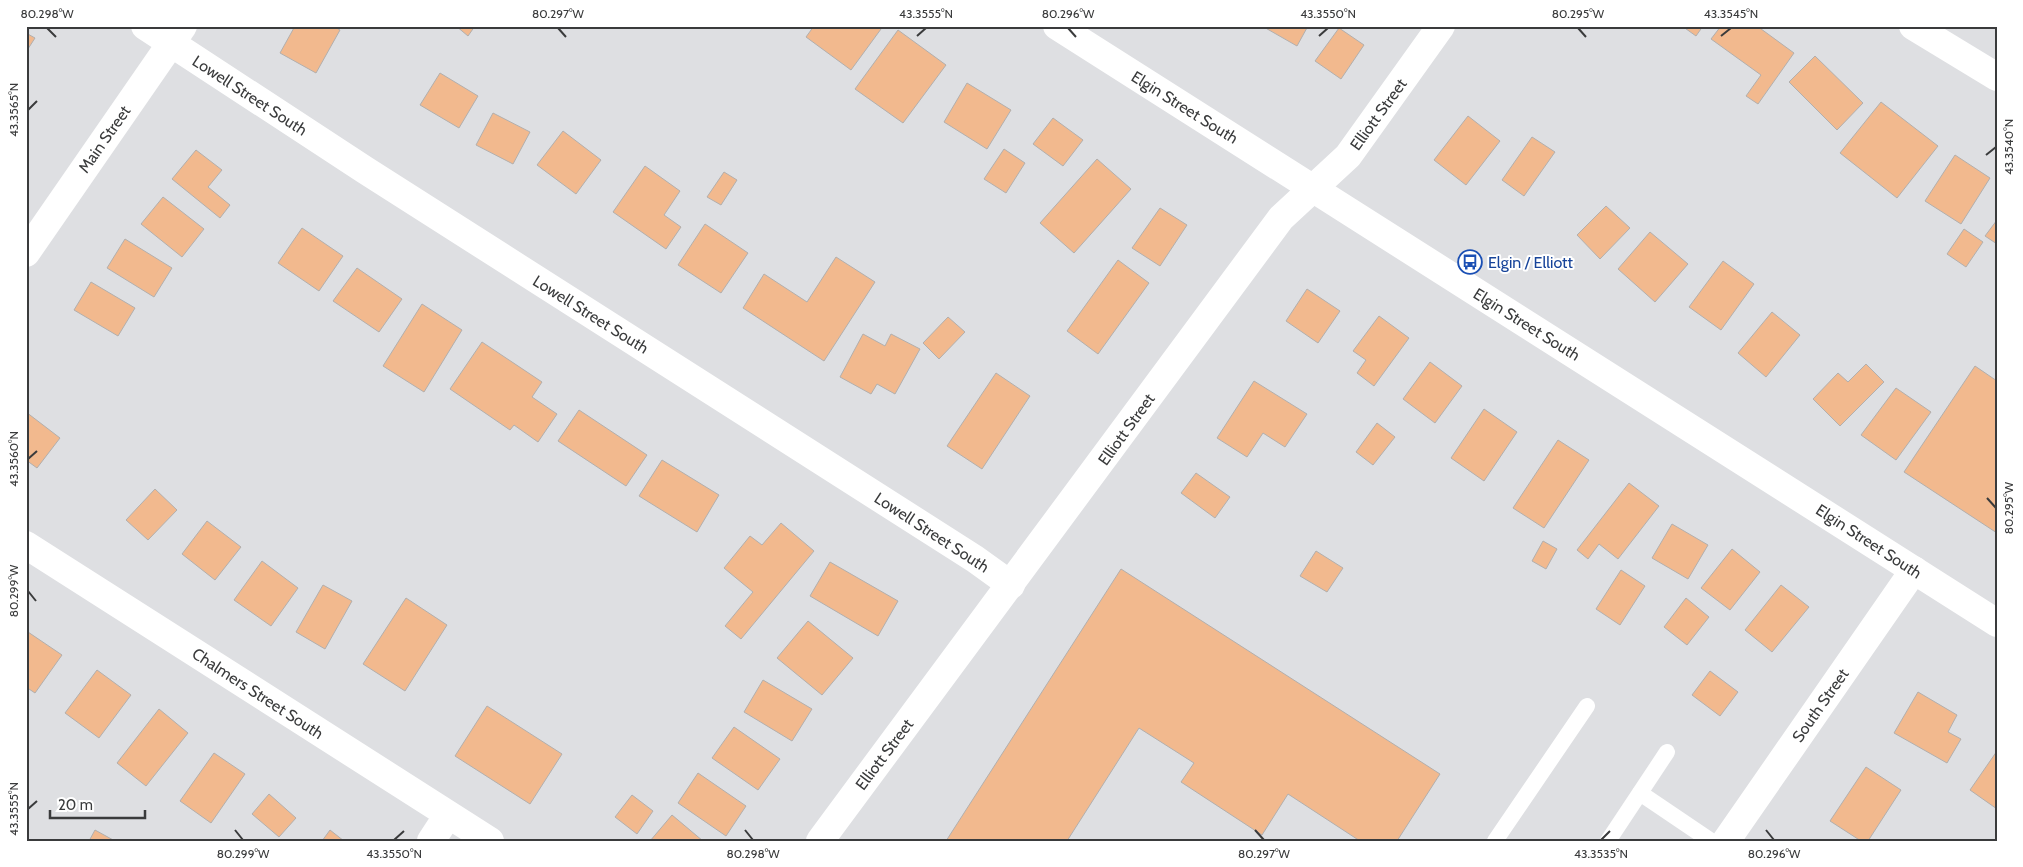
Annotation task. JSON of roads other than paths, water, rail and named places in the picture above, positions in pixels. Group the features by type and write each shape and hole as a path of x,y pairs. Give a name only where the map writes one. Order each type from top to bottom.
{"street":[{"name":"Lowell Street South","path":"145,26 177,35 381,181 975,559 1011,585"},
{"name":"Elgin Street South","path":"1057,26 1997,623"},
{"name":"Elliott Street","path":"820,841 1281,218 1348,156 1441,26"},
{"path":"1913,26 1997,77"},
{"name":"Main Street","path":"26,253 177,35"},
{"name":"Chalmers Street South","path":"26,545 490,841"},
{"name":"South Street","path":"1726,841 1914,570"},
{"path":"432,841 448,815"}],"lane":[{"path":"1495,841 1587,706"},
{"path":"1608,841 1667,752"},
{"path":"1640,793 1711,841"}],"place":[{"name":"Elgin / Elliott","path":"1470,262"}]}
